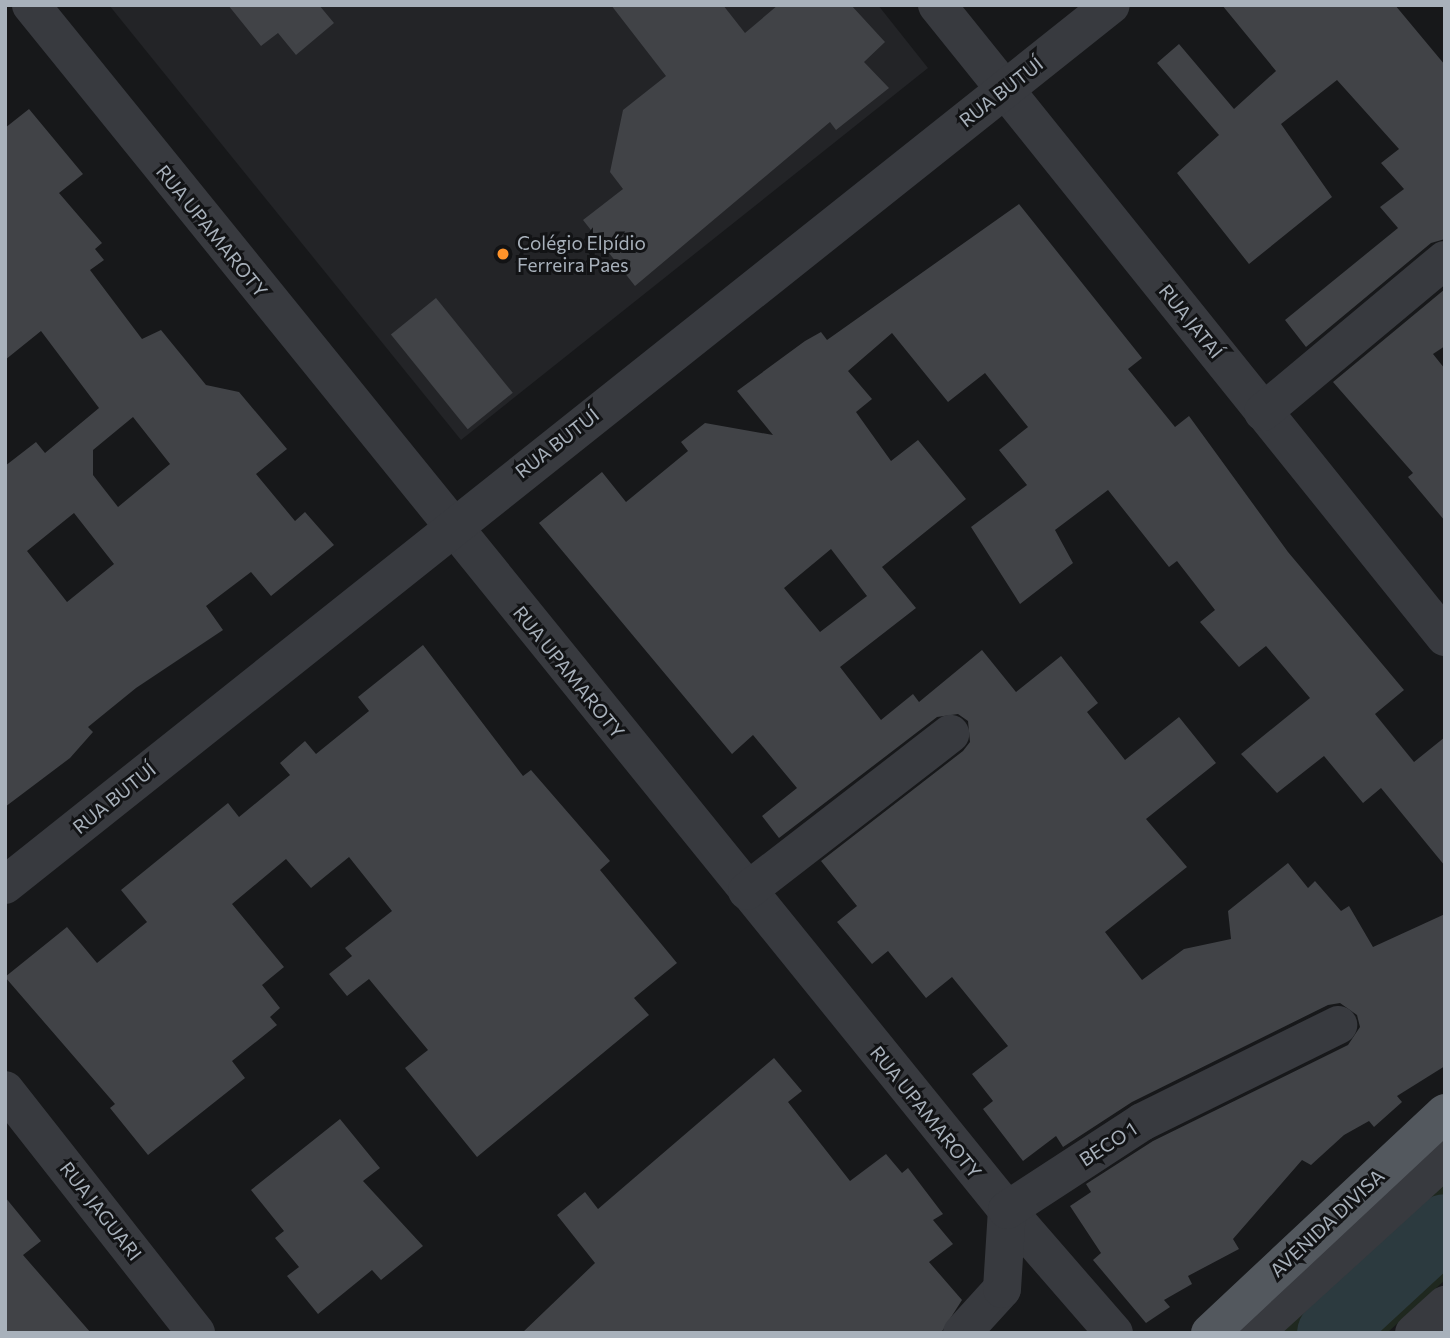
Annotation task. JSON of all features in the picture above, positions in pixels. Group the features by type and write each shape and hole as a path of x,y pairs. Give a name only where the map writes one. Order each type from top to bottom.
{"main road":[{"name":"AVENIDA DIVISA","path":"1210,1333 1445,1113"}],"street":[{"name":"RUA UPAMAROTY","path":"31,5 450,527 1007,1210 1114,1333"},
{"name":"RUA JATAÍ","path":"937,5 1445,637"},
{"name":"RUA BUTUÍ","path":"5,885 450,527 1111,5"},
{"path":"1263,411 1445,260"},
{"path":"747,891 950,734"},
{"name":"BECO 1","path":"1007,1210 1142,1122 1338,1025"},
{"name":"RUA JAGUARI","path":"5,1090 196,1333"},
{"path":"1254,1333 1445,1159"},
{"path":"962,1333 1002,1289 1007,1210"},
{"path":"1414,1333 1445,1305"}],"shaded area":[{"name":"Colégio Elpídio Ferreira Paes","path":"109,5 878,5 928,68 461,440"},
{"path":"1445,1174 1445,1200 1301,1333 1271,1333"},
{"path":"1445,1255 1445,1280 1387,1333 1361,1333"}],"building":[{"path":"228,5 319,5 334,23 296,55 278,33 261,46"},
{"path":"611,5 723,5 745,33 778,5 851,5 885,42 864,62 889,88 836,130 830,122 635,286 583,220 623,189 610,172 623,110 666,76"},
{"path":"1222,5 1395,5 1445,65 1445,239 1431,243 1306,347 1285,320 1398,228 1380,207 1404,189 1381,163 1399,149 1337,80 1281,124 1332,197 1249,264 1177,173 1219,135 1157,63 1179,44 1234,109 1276,71"},
{"path":"29,109 83,174 59,193 102,243 95,249 104,260 90,270 142,339 161,330 206,385 239,392 287,449 256,474 295,521 305,512 334,545 271,596 251,572 206,606 223,630 136,688 88,727 93,732 70,758 5,807 5,466 36,442 45,453 99,408 41,331 5,360 5,128","holes":["133,417 170,464 118,507 93,475 93,450","74,513 114,564 67,602 27,551"]},
{"path":"1019,204 1142,358 1128,369 1175,427 1189,416 1288,552 1404,690 1375,714 1414,762 1445,737 1445,866 1381,788 1363,803 1324,756 1277,793 1241,754 1310,698 1266,646 1239,667 1200,622 1215,610 1177,561 1169,567 1108,490 1055,530 1073,563 1020,604 971,527 1027,485 999,450 1028,427 985,373 948,402 892,333 848,371 872,399 856,412 891,461 918,440 966,499 882,567 916,608 840,667 881,720 913,694 919,702 982,650 1016,692 1061,656 1098,703 1087,712 1125,760 1179,717 1216,763 1146,819 1187,867 1105,932 1142,980 1184,949 1231,939 1228,911 1288,863 1308,888 1315,881 1341,911 1349,906 1373,947 1445,914 1445,1066 1397,1096 1402,1102 1374,1127 1369,1121 1344,1135 1311,1165 1302,1160 1233,1239 1239,1249 1188,1276 1192,1284 1164,1300 1170,1307 1146,1323 1093,1260 1101,1253 1070,1206 1091,1192 1086,1184 1153,1141 1348,1045 1360,1027 1357,1015 1340,1003 1328,1005 1132,1102 1063,1147 1056,1136 1023,1161 983,1109 993,1101 972,1074 1008,1046 952,977 926,998 888,951 872,964 837,922 857,906 821,861 963,751 970,742 968,721 958,714 937,717 779,838 762,816 797,788 753,735 732,754 539,523 602,472 626,502 688,451 681,442 705,423 773,435 737,391 805,341 821,332 827,340","holes":["831,549 867,596 820,632 784,588"]},
{"path":"1445,289 1445,346 1433,354 1445,369 1445,521 1408,477 1413,473 1333,382"},
{"path":"436,298 513,393 468,429 391,335"},
{"path":"423,645 523,776 531,770 610,861 600,870 677,963 634,998 649,1015 477,1157 405,1068 428,1050 369,979 347,996 329,974 352,956 345,948 392,911 349,857 311,888 286,859 232,904 284,967 262,985 280,1008 270,1017 277,1025 232,1061 245,1078 148,1155 110,1108 115,1104 5,977 67,927 97,963 147,922 121,890 228,803 239,817 290,775 280,763 305,741 316,754 369,711 358,697"},
{"path":"774,1058 802,1091 788,1102 850,1181 886,1154 902,1173 908,1168 943,1214 933,1220 953,1244 929,1262 962,1300 941,1333 522,1333 595,1263 557,1215 585,1192 598,1209"},
{"path":"340,1119 380,1168 363,1181 423,1246 381,1280 372,1270 318,1314 287,1276 299,1267 275,1238 284,1231 251,1190"},
{"path":"5,1197 41,1241 23,1255 91,1333 5,1333"}],"waterway":[{"path":"1330,1333 1445,1227"}],"place":[{"name":"Colégio Elpídio Ferreira Paes","path":"503,254"}]}
